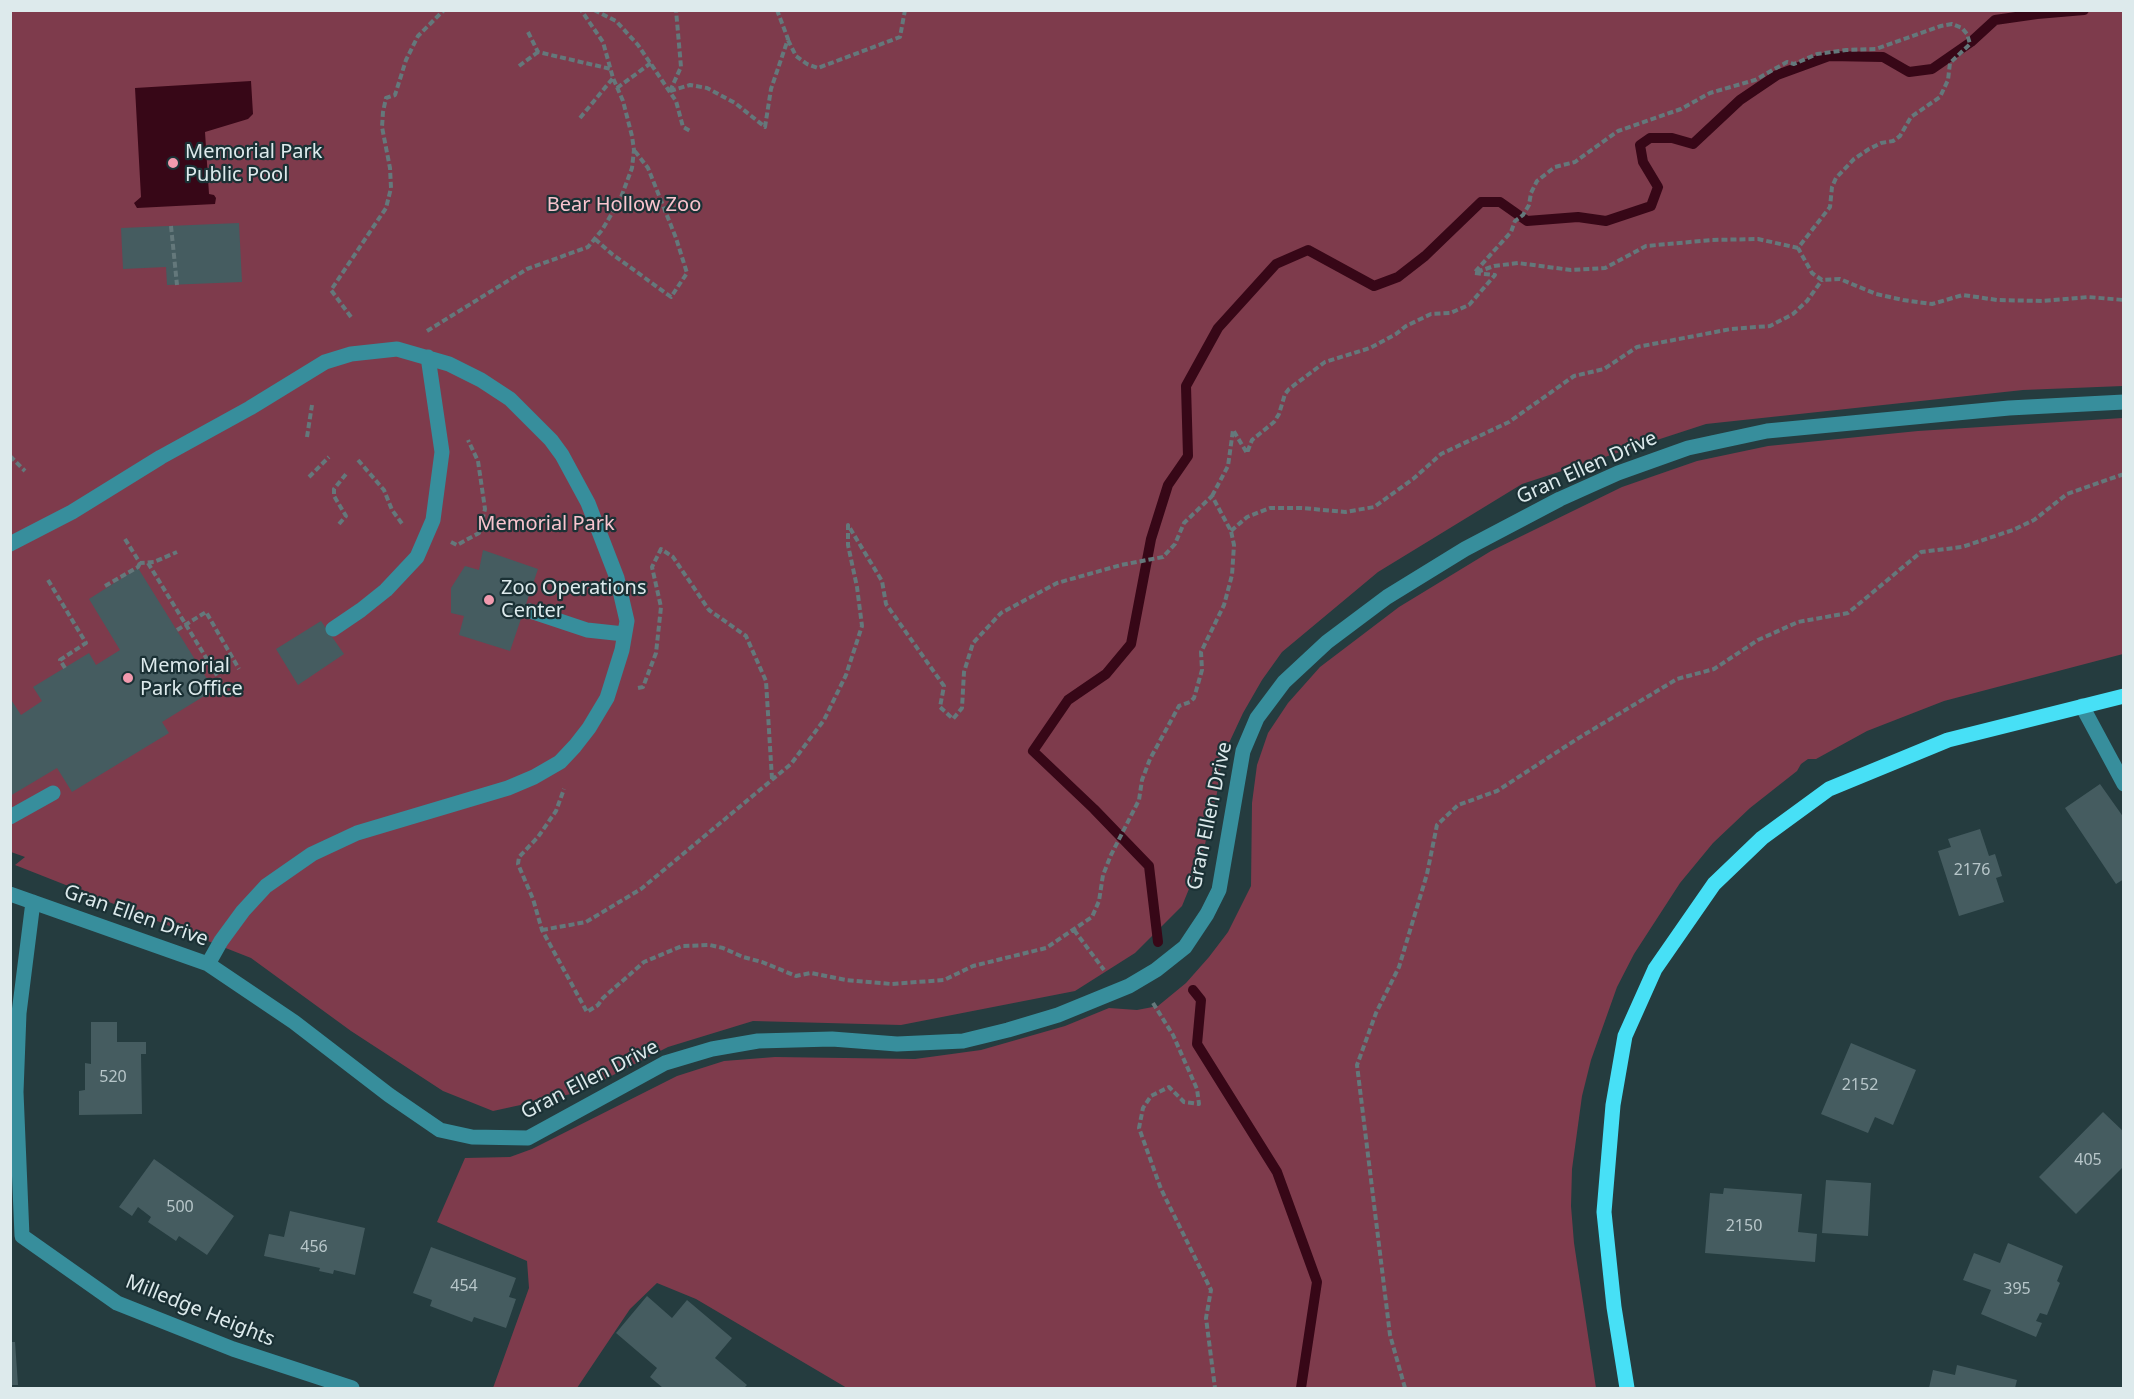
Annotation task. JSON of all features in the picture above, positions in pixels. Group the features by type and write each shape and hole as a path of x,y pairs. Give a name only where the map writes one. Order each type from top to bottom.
{"main road":[{"path":"1627,1389 1616,1322 1604,1212 1613,1105 1625,1036 1655,969 1714,884 1762,838 1829,789 1948,740 2124,696"}],"street":[{"path":"10,544 72,512 161,456 250,408 325,362 351,354 397,349 449,364 481,380 510,399 551,440 562,455 588,503 617,578 627,621 620,658 607,698 575,746 560,762 508,788 357,833 312,854 266,886 243,911 221,941 208,964"},
{"path":"333,629 362,610 386,590 417,556 433,520 442,452 428,357"},
{"name":"Gran Ellen Drive","path":"10,894 208,964 294,1022 388,1095 440,1130 472,1137 528,1138 665,1063 712,1049 758,1041 832,1039 897,1044 963,1041 1058,1015 1129,986 1156,970 1185,947 1207,914 1219,890 1243,751 1257,718 1284,682 1327,642 1387,597 1465,549 1560,499 1618,473 1688,448 1767,431 2009,408 2124,402"},
{"path":"530,611 587,630 624,634"},
{"path":"2082,706 2124,784"},
{"path":"10,817 53,793"},
{"name":"Milledge Heights","path":"33,902 19,1013 16,1092 16,1237 117,1303 233,1349 352,1389"}],"path":[{"path":"351,317 331,290 386,208 390,188 390,168 382,128 386,99 395,94 406,60 418,36 444,10"},
{"path":"424,333 528,269 588,247 620,200 632,168 634,150 623,101 613,78 603,42 581,10"},
{"path":"594,10 616,21 651,63 676,101 683,127 692,132"},
{"path":"670,91 681,67 676,10"},
{"path":"777,10 796,56 818,68 900,37 905,10"},
{"path":"1474,273 1511,232 1523,214 1537,181 1555,167 1575,162 1618,131 1681,109 1710,93 1755,80 1787,62 1794,64 1817,54 1876,49 1952,24 1962,28 1969,42 1950,63 1948,80 1940,97 1911,117 1900,135 1893,141 1869,149 1854,159 1836,178 1832,187 1830,207 1798,248"},
{"path":"528,32 538,52"},
{"path":"670,91 690,85 707,88 735,103 765,127 771,89 788,39"},
{"path":"519,66 538,52 611,69"},
{"path":"617,88 651,63"},
{"path":"580,118 613,78"},
{"path":"595,238 612,254 671,297 687,273 676,238 648,168 634,150"},
{"path":"171,226 177,285"},
{"path":"1474,273 1494,266 1518,263 1571,270 1605,268 1646,246 1712,240 1758,239 1798,248 1812,273 1822,280 1840,279 1876,294 1903,300 1932,304 1963,295 1997,300 2043,301 2088,297 2124,300"},
{"path":"542,930 586,922 641,889 791,764 824,720 846,675 862,626 848,545 848,525 882,580 886,604 944,686 940,707 953,719 962,708 964,672 973,643 1001,613 1057,583 1121,565 1163,557 1175,544 1184,523 1212,496 1228,466 1233,430 1247,453 1252,441 1274,422 1285,394 1293,386 1325,362 1370,348 1431,314 1450,313 1469,305 1495,275 1474,273"},
{"path":"1232,531 1247,517 1270,508 1345,512 1374,507 1413,479 1441,454 1509,422 1574,376 1604,369 1637,347 1731,329 1770,326 1793,314 1807,301 1822,280"},
{"path":"307,437 312,405"},
{"path":"10,456 25,471"},
{"path":"309,477 329,457"},
{"path":"358,460 384,490 392,510 402,524 417,534 427,534"},
{"path":"339,524 346,516 334,496 334,489 346,474"},
{"path":"1405,1389 1390,1335 1357,1065 1376,1013 1399,967 1427,874 1437,825 1458,805 1497,791 1577,739 1677,679 1714,669 1758,640 1798,622 1848,613 1922,552 1962,547 2013,530 2034,520 2067,494 2124,474"},
{"path":"566,785 556,810 538,837 519,857 518,864 533,899 542,930 587,1012 598,1005 644,962 682,946 710,945 723,948 796,976 811,973 846,980 912,984 944,980 973,966 1046,948 1092,917 1111,855 1140,800 1142,780 1150,759 1179,706 1194,698 1202,670 1201,652 1224,605 1232,575 1234,545 1232,531 1212,496"},
{"path":"125,539 140,563"},
{"path":"607,698 643,687 656,653 661,607 652,567 661,549 673,557 709,610 746,636 766,681 772,780"},
{"path":"140,563 148,563 177,552"},
{"path":"105,586 138,567 140,563"},
{"path":"148,563 221,682"},
{"path":"48,580 86,643 60,660 65,668"},
{"path":"177,630 206,612 239,669"},
{"path":"1074,930 1108,974"},
{"path":"1153,1003 1173,1035 1197,1089 1199,1104 1184,1102 1169,1087 1151,1096 1143,1108 1139,1128 1161,1189 1211,1290 1206,1318 1215,1389"}],"green space":[{"name":"Memorial Park","path":"11,11 2123,11 2123,386 2023,390 1706,424 1522,484 1378,572 1282,652 1243,713 1222,758 1217,793 1202,857 1182,906 1135,953 1075,991 901,1025 753,1021 668,1047 580,1092 493,1111 443,1091 351,1031 251,958 15,865 25,857 11,852"},
{"path":"2123,418 2123,654 1944,701 1867,731 1816,759 1808,759 1713,843 1680,883 1634,954 1617,987 1591,1060 1582,1096 1572,1169 1571,1206 1574,1243 1596,1388 847,1388 696,1299 657,1283 630,1309 577,1388 493,1388 529,1288 527,1261 437,1222 465,1158 510,1157 532,1149 677,1076 724,1061 775,1057 915,1059 981,1050 1065,1026 1109,1008 1137,1010 1158,1006 1186,983 1209,957 1228,932 1251,886 1252,803 1257,765 1268,733 1288,703 1320,667 1399,607 1491,551 1622,487 1697,461 1768,446 1918,431"}],"shaded area":[{"name":"Memorial Park Public Pool","path":"251,81 253,114 248,119 205,132 209,194 216,198 215,204 137,208 134,203 141,197 135,88"}],"building":[{"path":"239,223 242,282 167,285 166,267 123,269 121,228"},
{"name":"Zoo Operations Center","path":"483,550 538,569 510,651 459,635 464,616 451,613 451,588 465,566 479,570"},
{"name":"Memorial Park Office","path":"138,568 214,690 162,722 169,733 72,792 57,768 10,796 10,698 21,715 42,701 33,687 89,653 96,665 120,650 89,599"},
{"path":"321,621 344,654 298,685 276,649"},
{"path":"2100,784 2124,818 2124,879 2116,884 2065,808"},
{"path":"1980,829 1989,856 1995,854 2002,876 1996,878 2004,902 1959,916 1938,851 1951,847 1948,839"},
{"path":"91,1022 117,1022 117,1042 146,1042 146,1054 141,1054 142,1114 79,1115 79,1091 85,1090 85,1063 91,1064"},
{"path":"1851,1043 1916,1070 1893,1125 1875,1117 1868,1133 1821,1114"},
{"path":"2103,1112 2124,1132 2124,1166 2076,1214 2039,1177"},
{"path":"154,1159 234,1216 207,1255 179,1236 176,1241 148,1222 151,1217 138,1207 132,1216 119,1207"},
{"path":"1826,1180 1871,1183 1868,1236 1822,1233"},
{"path":"1724,1188 1802,1194 1798,1232 1817,1234 1815,1262 1705,1253 1710,1193 1723,1194"},
{"path":"290,1211 365,1228 355,1275 334,1270 333,1274 319,1271 320,1268 264,1256 269,1234 284,1237"},
{"path":"2008,1243 2063,1266 2057,1281 2060,1283 2047,1315 2040,1313 2036,1321 2042,1323 2036,1337 1981,1314 1991,1290 1963,1280 1974,1253 2000,1263"},
{"path":"431,1247 516,1278 509,1297 516,1299 506,1328 474,1317 472,1322 430,1306 432,1300 413,1293"},
{"path":"647,1296 672,1318 687,1300 732,1338 715,1358 747,1385 744,1388 663,1388 650,1377 657,1368 616,1333"},
{"path":"10,1342 15,1342 18,1385 10,1385"},
{"path":"1957,1365 2017,1380 2015,1388 1929,1388 1933,1370 1955,1375"}],"waterway":[{"path":"1158,942 1149,866 1033,751 1068,700 1106,674 1131,644 1151,539 1168,485 1188,456 1186,386 1218,328 1276,264 1308,250 1374,286 1398,277 1425,256 1481,202 1500,202 1527,221 1578,217 1606,221 1651,206 1658,187 1643,162 1640,145 1650,138 1672,138 1693,144 1740,100 1777,75 1829,56 1883,57 1909,72 1932,69 1971,42 1995,20 2084,10"},
{"path":"1193,990 1201,1000 1197,1044 1277,1172 1317,1282 1301,1388"}],"place":[{"name":"Memorial Park Public Pool","path":"173,163"},
{"name":"Zoo Operations Center","path":"489,600"},
{"name":"Memorial Park Office","path":"128,678"}],"park label":[{"name":"Bear Hollow Zoo","path":"624,205"}]}
